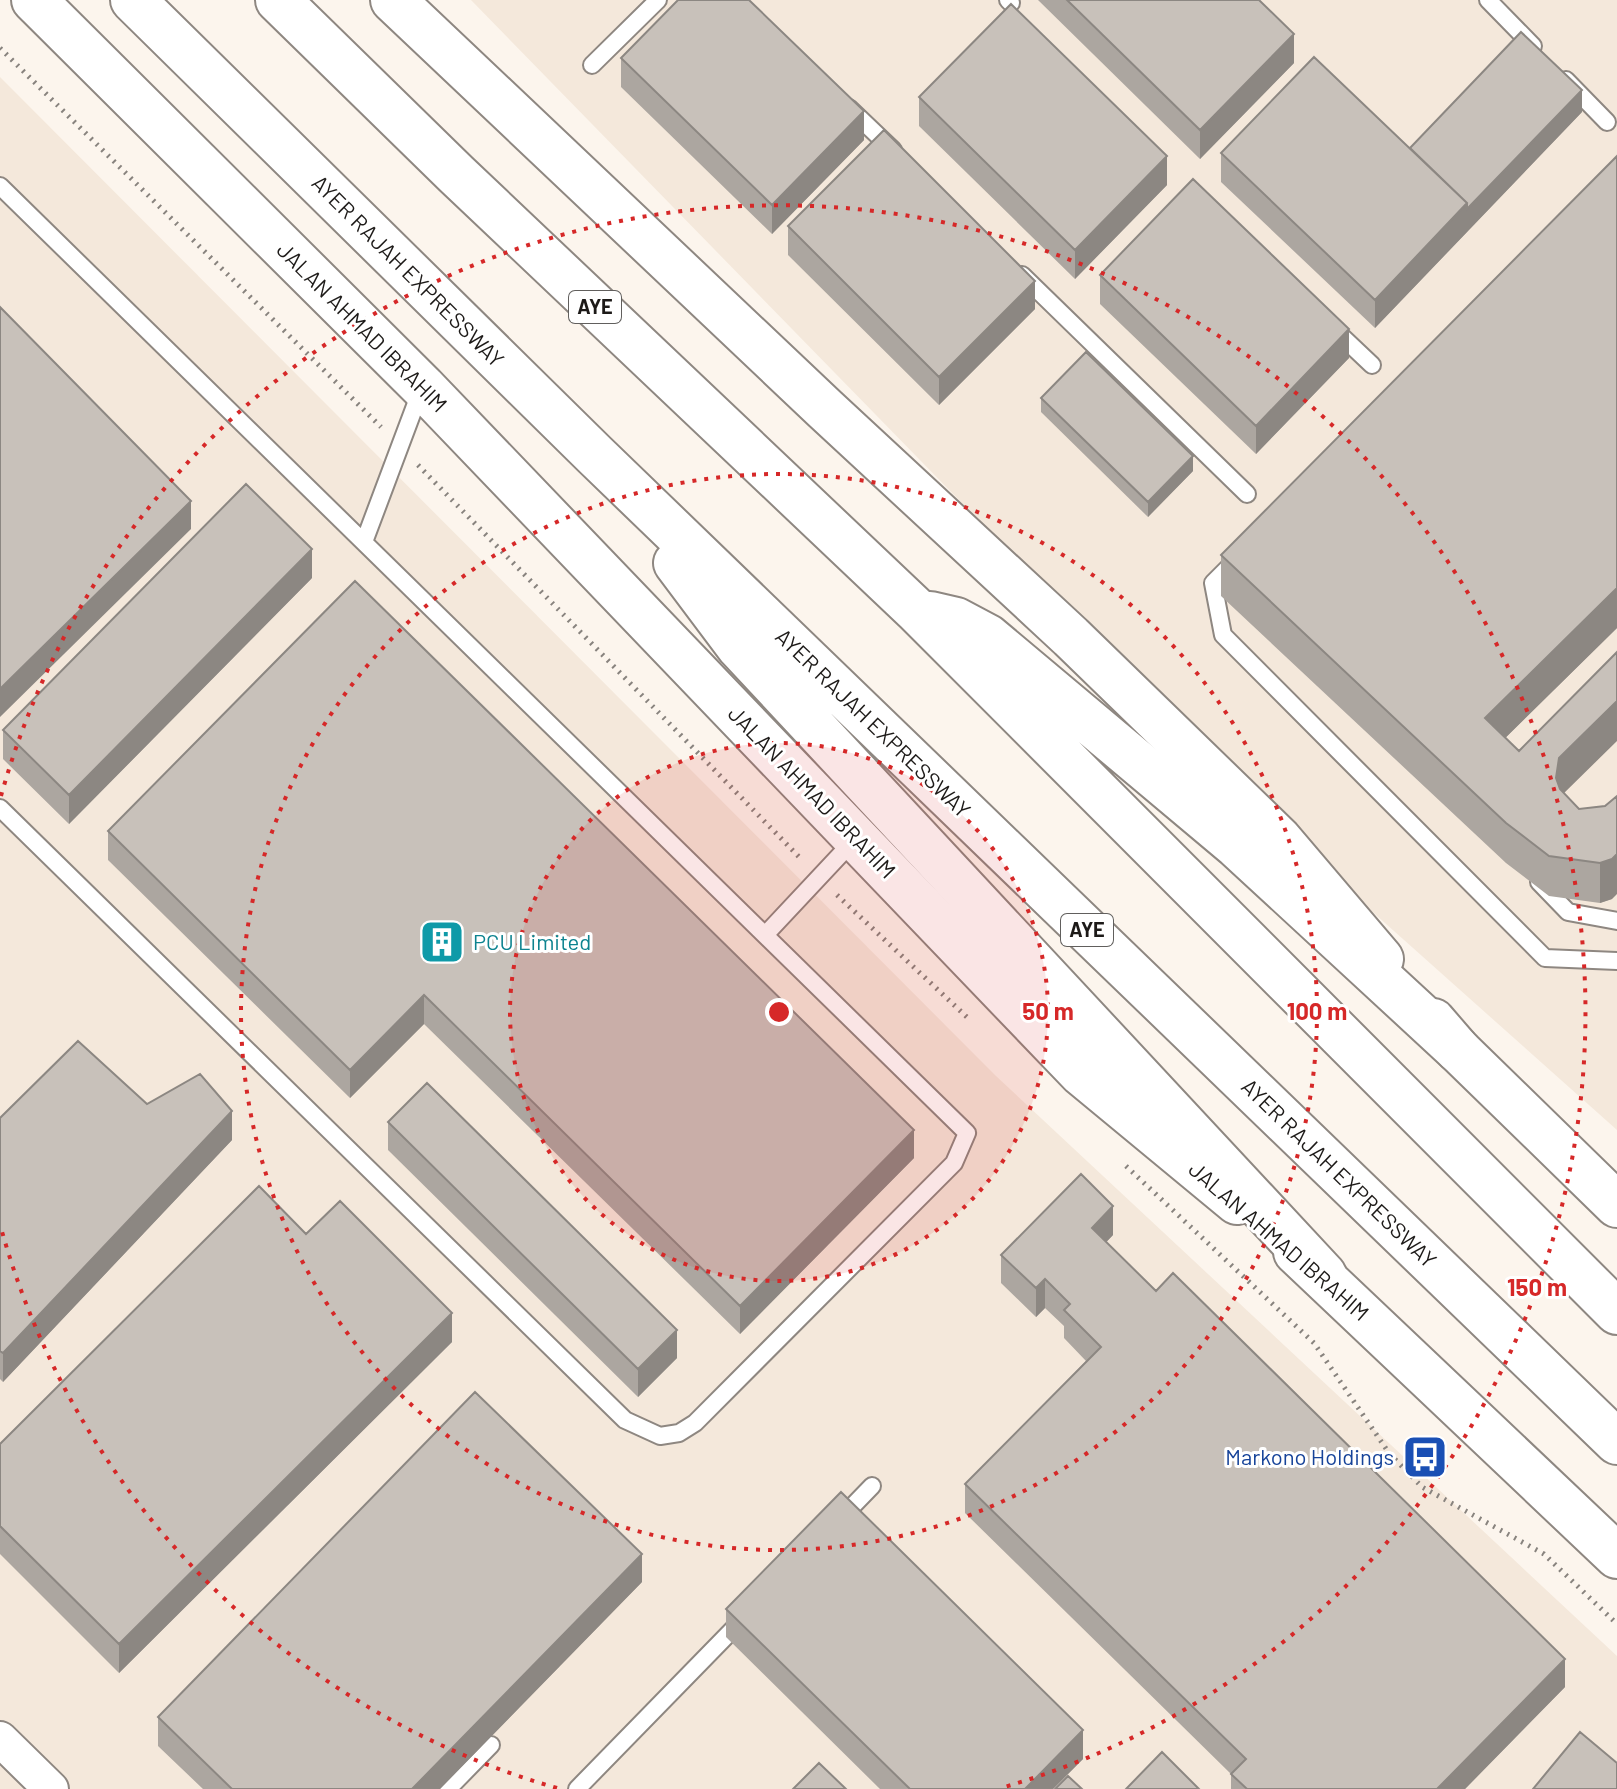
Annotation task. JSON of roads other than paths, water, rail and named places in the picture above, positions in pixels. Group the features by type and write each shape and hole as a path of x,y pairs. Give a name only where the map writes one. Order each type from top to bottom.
{"main road":[{"name":"JALAN AHMAD IBRAHIM","path":"34,0 423,387 1081,1073 1324,1275 1617,1556"},
{"name":"AYER RAJAH EXPRESSWAY","path":"133,0 595,455 1617,1442"},
{"name":"AYE","path":"278,0 456,174 916,610 1617,1312"},
{"path":"393,0 1071,637 1279,839 1458,1050"},
{"path":"595,455 739,647 1324,1275"},
{"path":"916,610 956,620 988,637 1237,846 1458,1050 1617,1205"}],"street":[{"path":"0,1739 51,1789"}],"lane":[{"path":"592,65 658,0"},
{"path":"1488,0 1607,122"},
{"path":"840,99 908,165"},
{"path":"0,186 967,1133 954,1163 727,1392 695,1423 679,1433 660,1436 625,1420 0,808"},
{"path":"1010,263 1247,494"},
{"path":"1326,322 1372,365"},
{"path":"364,542 398,445 423,387"},
{"path":"1247,549 1213,583 1223,635 1545,958 1617,961"},
{"path":"766,934 857,838"},
{"path":"1527,869 1568,912 1617,921"},
{"path":"829,1531 872,1486"},
{"path":"577,1789 752,1609"},
{"path":"448,1789 491,1745"}],"place":[{"name":"PCU Limited","path":"442,942"},
{"name":"Markono Holdings","path":"1425,1457"}]}
